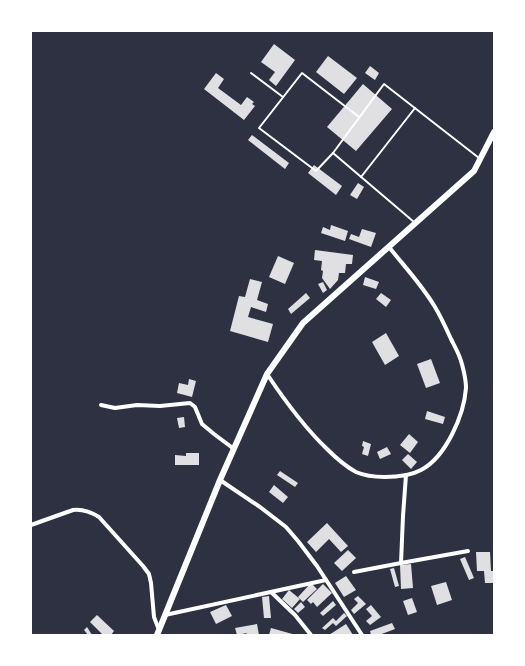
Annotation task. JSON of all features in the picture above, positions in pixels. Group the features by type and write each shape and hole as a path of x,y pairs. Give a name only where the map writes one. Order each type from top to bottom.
{"highway":[{"path":"158,633 220,480 267,374 303,323 474,171 494,132"}],"street":[{"path":"267,374 312,434 344,464 357,472 374,477 406,475 422,470 435,459 448,442 458,422 463,405 466,387 460,358 434,306 419,284 388,247"},
{"path":"101,405 115,408 137,405 160,406 190,403 195,407 202,424 234,449"},
{"path":"401,563 406,475"},
{"path":"220,480 260,507 286,527 326,580 362,635"},
{"path":"31,525 73,510 80,509 100,517 149,574 154,617 158,633"},
{"path":"354,572 468,551"},
{"path":"164,615 326,580"},
{"path":"271,592 295,615 311,635"}],"lane":[{"path":"251,73 283,97"},
{"path":"359,117 302,73 259,128 316,171 332,153 384,84 480,159"},
{"path":"362,177 416,108"},
{"path":"332,153 415,223"}],"building":[{"path":"274,44 295,60 276,86 269,80 275,72 261,62"},
{"path":"328,56 357,78 344,94 316,72"},
{"path":"370,66 379,73 375,80 365,73"},
{"path":"216,73 224,79 218,88 241,105 247,97 254,102 252,104 255,106 244,120 204,89"},
{"path":"363,84 392,109 356,151 327,127"},
{"path":"252,135 289,163 285,169 248,140"},
{"path":"314,165 342,186 336,195 308,173"},
{"path":"358,183 364,187 357,199 350,195"},
{"path":"331,225 348,231 345,241 321,233 323,227 330,230"},
{"path":"362,229 376,233 371,247 349,239 351,234 359,237"},
{"path":"315,250 353,255 352,264 346,264 345,273 339,273 338,280 330,289 322,278 322,261 314,260"},
{"path":"278,256 294,263 285,284 269,277"},
{"path":"365,277 379,282 376,289 363,285"},
{"path":"250,279 262,282 257,300 268,304 266,312 251,307 248,317 273,324 268,342 230,331 239,296 245,297"},
{"path":"323,282 327,290 323,293 318,284"},
{"path":"306,293 310,298 291,314 288,309"},
{"path":"381,293 391,300 386,307 376,299"},
{"path":"386,333 399,356 385,365 372,342"},
{"path":"431,359 440,383 426,388 417,364"},
{"path":"189,379 196,381 192,397 177,393 179,383 188,385"},
{"path":"427,411 445,417 443,424 425,419"},
{"path":"184,417 185,427 179,428 177,418"},
{"path":"409,434 418,442 410,453 400,445"},
{"path":"363,441 371,444 368,456 362,454 364,447 362,446"},
{"path":"387,447 391,454 380,459 377,452"},
{"path":"186,453 199,453 199,465 175,465 175,455 186,456"},
{"path":"408,454 417,462 411,469 402,460"},
{"path":"280,471 298,483 295,487 277,475"},
{"path":"274,485 288,497 283,503 269,492"},
{"path":"327,523 348,546 341,552 329,539 316,552 307,542"},
{"path":"348,550 356,558 342,571 334,563"},
{"path":"476,552 490,552 491,571 494,571 494,583 485,583 484,571 477,571"},
{"path":"465,557 474,578 469,580 460,559"},
{"path":"411,564 413,588 401,589 400,565"},
{"path":"394,568 399,586 395,587 390,569"},
{"path":"346,576 356,590 344,597 335,583"},
{"path":"446,582 452,600 437,605 431,586"},
{"path":"311,583 317,589 303,602 298,597"},
{"path":"323,584 332,593 317,607 313,602 311,604 307,600"},
{"path":"289,590 300,599 292,608 282,599"},
{"path":"269,596 271,618 264,618 262,597"},
{"path":"358,596 366,604 354,614 351,610 358,603 354,599"},
{"path":"412,598 417,612 408,615 403,601"},
{"path":"333,601 336,605 323,616 320,613"},
{"path":"301,602 305,607 298,613 294,609"},
{"path":"226,605 232,616 216,624 210,612"},
{"path":"371,605 381,617 370,625 366,621 372,616 366,609"},
{"path":"344,613 347,616 336,626 333,623 325,630 322,628 333,618 336,621"},
{"path":"97,615 114,631 111,635 103,635 90,622"},
{"path":"392,623 395,629 379,635 371,635 370,631"},
{"path":"257,624 259,635 245,635 247,633 237,635 235,628"},
{"path":"346,624 353,635 329,635"},
{"path":"87,627 92,635 88,635 84,630"},
{"path":"271,628 296,635 269,635"}]}
